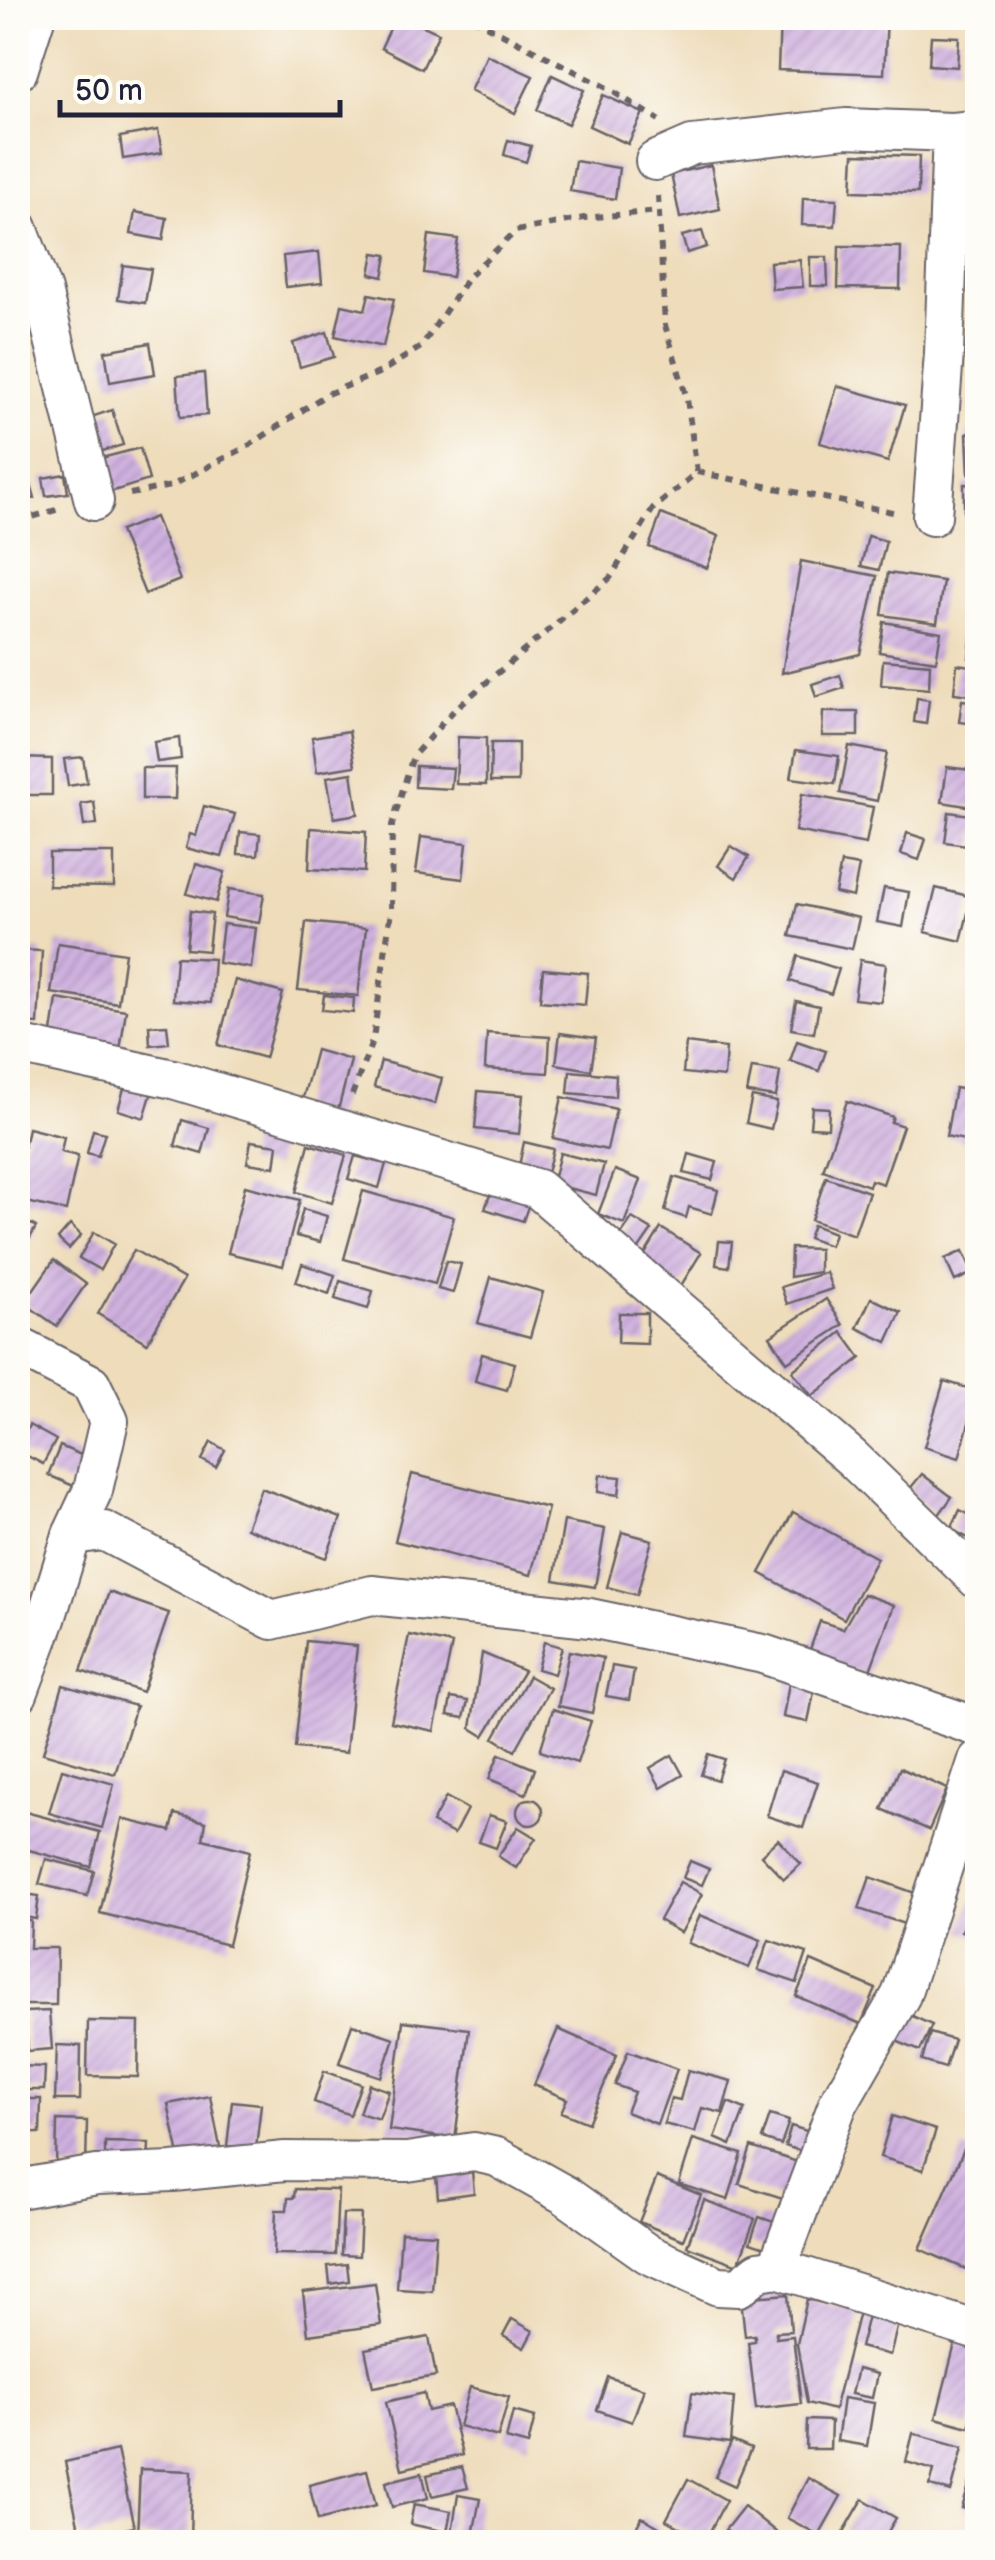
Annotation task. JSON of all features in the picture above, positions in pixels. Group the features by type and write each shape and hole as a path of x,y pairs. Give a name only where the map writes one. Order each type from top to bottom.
{"street":[{"path":"18,71 35,18"},
{"path":"655,161 692,144 846,128 965,131 932,516"},
{"path":"18,228 42,291 94,501"},
{"path":"18,1044 173,1079 538,1189 852,1458 978,1580"},
{"path":"18,1346 91,1384 110,1421 93,1490 72,1535 18,1694"},
{"path":"72,1535 104,1530 272,1620 372,1595 590,1618 763,1654 978,1727"},
{"path":"777,2268 838,2104 902,1995 930,1898 978,1760"},
{"path":"18,2189 97,2175 174,2172 285,2160 407,2162 474,2152 496,2157 565,2195 648,2254 718,2286 739,2287 760,2271 777,2268 978,2331"}],"path":[{"path":"472,18 608,88 692,144"},
{"path":"655,161 665,325 688,399 697,472"},
{"path":"18,521 171,486 250,445 327,394 395,364 421,347 470,276 516,231 584,218 659,211"},
{"path":"697,472 878,512 932,516"},
{"path":"340,1128 372,1039 392,911 392,825 413,756 455,709 610,578 653,509 697,472"}],"building":[{"path":"395,18 406,18 439,33 422,69 381,48"},
{"path":"780,18 887,18 884,74 778,70"},
{"path":"931,36 959,37 957,67 929,65"},
{"path":"487,55 533,76 515,113 470,91"},
{"path":"552,75 584,90 568,124 537,110"},
{"path":"603,95 643,113 628,144 589,126"},
{"path":"158,130 162,153 123,159 120,137"},
{"path":"508,140 531,146 526,162 504,155"},
{"path":"854,154 919,156 918,193 852,191"},
{"path":"575,161 619,168 615,199 570,191"},
{"path":"711,165 720,209 680,218 671,174"},
{"path":"803,198 837,199 835,226 802,225"},
{"path":"135,212 167,218 163,240 131,234"},
{"path":"702,231 707,247 687,253 682,236"},
{"path":"429,235 458,239 452,277 424,273"},
{"path":"962,238 978,238 978,273 961,273"},
{"path":"839,246 901,247 900,289 838,288"},
{"path":"319,252 322,283 286,287 283,256"},
{"path":"374,253 387,255 383,277 370,274"},
{"path":"810,257 827,257 828,286 810,286"},
{"path":"800,260 803,287 772,289 770,262"},
{"path":"123,265 151,269 145,303 118,299"},
{"path":"369,294 394,299 383,347 335,336 342,305 365,310"},
{"path":"327,332 334,357 300,367 293,343"},
{"path":"150,343 155,374 110,382 105,351"},
{"path":"204,373 207,415 180,417 177,376"},
{"path":"837,386 905,405 888,462 820,443"},
{"path":"112,410 123,445 96,453 85,419"},
{"path":"967,433 978,433 978,475 969,475"},
{"path":"18,439 35,498 18,503"},
{"path":"140,448 149,480 104,494 94,460"},
{"path":"65,474 68,493 46,496 43,478"},
{"path":"964,484 978,485 978,515 964,515"},
{"path":"661,514 719,536 707,568 649,547"},
{"path":"155,517 180,580 145,594 120,531"},
{"path":"868,536 886,541 879,570 861,566"},
{"path":"801,561 877,576 860,654 782,673"},
{"path":"888,573 943,581 937,623 882,615"},
{"path":"974,610 978,610 978,659 969,658"},
{"path":"884,622 941,632 936,661 879,652"},
{"path":"883,660 930,664 929,689 881,685"},
{"path":"957,664 978,667 978,696 954,693"},
{"path":"840,675 844,688 816,697 812,684"},
{"path":"917,698 929,700 926,724 914,722"},
{"path":"962,700 978,702 978,724 959,722"},
{"path":"823,712 858,712 858,736 822,736"},
{"path":"349,731 355,766 317,772 312,737"},
{"path":"458,737 486,738 486,785 456,784"},
{"path":"179,738 181,759 157,762 154,742"},
{"path":"491,743 518,743 518,782 490,782"},
{"path":"849,746 887,753 877,801 840,793"},
{"path":"796,750 839,756 835,784 791,778"},
{"path":"83,757 87,783 68,786 64,759"},
{"path":"18,758 52,759 52,795 18,795"},
{"path":"416,766 453,768 451,789 415,787"},
{"path":"947,767 978,771 978,808 942,802"},
{"path":"142,768 176,768 175,799 142,799"},
{"path":"352,773 358,814 334,818 327,777"},
{"path":"802,794 873,807 866,844 795,831"},
{"path":"94,802 97,824 84,826 81,804"},
{"path":"204,806 235,814 222,857 186,848 190,834 196,836"},
{"path":"949,812 978,816 974,846 945,842"},
{"path":"311,828 366,832 364,872 309,869"},
{"path":"240,832 260,834 258,855 238,854"},
{"path":"907,833 926,839 919,860 901,854"},
{"path":"421,837 467,843 463,879 416,873"},
{"path":"731,846 749,857 736,878 718,866"},
{"path":"49,853 114,853 114,887 49,886"},
{"path":"841,863 859,866 853,897 835,893"},
{"path":"196,864 225,872 216,902 187,894"},
{"path":"884,888 909,892 903,927 877,922"},
{"path":"936,888 972,897 961,941 925,932"},
{"path":"229,889 264,894 259,923 224,917"},
{"path":"797,904 859,918 852,949 790,936"},
{"path":"190,911 212,914 208,951 186,949"},
{"path":"306,922 366,928 358,996 298,990"},
{"path":"223,924 256,928 251,968 218,963"},
{"path":"58,943 125,953 118,1003 51,993"},
{"path":"18,950 42,951 38,1024 18,1023"},
{"path":"798,956 839,969 831,994 790,981"},
{"path":"176,957 214,959 211,1003 173,1000"},
{"path":"860,960 886,964 881,1002 854,999"},
{"path":"543,969 588,973 585,1005 540,1001"},
{"path":"235,980 283,993 265,1058 218,1045"},
{"path":"324,995 354,998 353,1013 322,1010"},
{"path":"57,999 126,1010 119,1057 50,1046"},
{"path":"796,1001 819,1006 814,1033 791,1029"},
{"path":"167,1025 169,1043 150,1045 149,1026"},
{"path":"487,1033 550,1037 548,1073 485,1069"},
{"path":"560,1033 596,1038 591,1070 556,1064"},
{"path":"797,1041 826,1051 819,1071 790,1061"},
{"path":"686,1043 726,1048 724,1077 683,1073"},
{"path":"316,1050 351,1060 336,1118 300,1109"},
{"path":"381,1061 442,1078 435,1104 374,1087"},
{"path":"752,1068 780,1072 776,1097 747,1093"},
{"path":"570,1071 616,1075 615,1097 568,1093"},
{"path":"125,1085 152,1092 144,1118 118,1110"},
{"path":"955,1088 978,1092 978,1143 946,1136"},
{"path":"478,1091 523,1095 519,1134 475,1129"},
{"path":"562,1097 616,1109 607,1150 553,1138"},
{"path":"752,1097 777,1102 771,1129 746,1123"},
{"path":"847,1101 893,1117 891,1122 903,1126 883,1184 871,1180 869,1186 823,1170"},
{"path":"812,1107 829,1108 828,1128 810,1127"},
{"path":"182,1120 209,1128 202,1154 175,1146"},
{"path":"28,1128 64,1137 61,1152 78,1156 66,1211 18,1200 18,1176"},
{"path":"93,1130 105,1133 98,1156 87,1153"},
{"path":"251,1141 278,1145 275,1167 247,1163"},
{"path":"524,1142 553,1149 547,1173 519,1166"},
{"path":"309,1144 346,1155 332,1203 296,1192"},
{"path":"560,1153 604,1164 596,1195 552,1184"},
{"path":"689,1154 717,1162 712,1180 684,1173"},
{"path":"355,1156 386,1164 379,1188 348,1179"},
{"path":"615,1170 641,1180 624,1224 598,1214"},
{"path":"674,1177 718,1190 712,1214 689,1207 686,1218 665,1211"},
{"path":"826,1177 869,1192 854,1235 811,1220"},
{"path":"245,1186 300,1200 283,1266 228,1253"},
{"path":"493,1186 531,1198 523,1221 485,1209"},
{"path":"363,1191 454,1217 435,1284 344,1259"},
{"path":"303,1209 327,1216 320,1242 296,1236"},
{"path":"18,1217 36,1227 18,1260"},
{"path":"632,1218 652,1230 632,1259 613,1246"},
{"path":"70,1225 81,1235 69,1249 58,1239"},
{"path":"813,1225 834,1233 830,1246 808,1238"},
{"path":"661,1228 701,1253 677,1292 637,1267"},
{"path":"94,1232 114,1244 100,1270 79,1258"},
{"path":"719,1241 732,1242 729,1267 716,1265"},
{"path":"791,1248 819,1249 819,1272 790,1277"},
{"path":"134,1250 184,1279 147,1343 98,1314"},
{"path":"963,1251 973,1273 955,1281 945,1259"},
{"path":"54,1260 86,1284 57,1326 24,1303"},
{"path":"446,1261 461,1264 453,1293 438,1289"},
{"path":"302,1264 335,1275 329,1294 296,1282"},
{"path":"826,1272 832,1289 787,1304 781,1287"},
{"path":"491,1277 543,1292 530,1337 478,1323"},
{"path":"340,1281 373,1291 368,1309 335,1299"},
{"path":"871,1298 901,1312 887,1342 857,1328"},
{"path":"826,1299 843,1325 787,1362 770,1336"},
{"path":"619,1313 647,1313 647,1344 618,1343"},
{"path":"842,1332 861,1358 812,1396 792,1371"},
{"path":"482,1354 515,1363 507,1390 475,1381"},
{"path":"944,1381 978,1391 959,1458 924,1447"},
{"path":"29,1425 56,1440 43,1464 18,1451"},
{"path":"211,1442 225,1450 216,1467 202,1460"},
{"path":"60,1446 88,1458 76,1487 48,1475"},
{"path":"412,1474 548,1508 531,1575 395,1541"},
{"path":"922,1474 952,1497 938,1516 908,1491"},
{"path":"600,1475 621,1477 619,1495 598,1492"},
{"path":"261,1488 341,1518 326,1558 246,1528"},
{"path":"960,1510 978,1519 976,1542 951,1529"},
{"path":"793,1512 877,1558 844,1619 760,1573"},
{"path":"564,1521 605,1529 595,1587 554,1580"},
{"path":"622,1532 652,1540 637,1595 607,1587"},
{"path":"109,1592 169,1613 142,1692 81,1671"},
{"path":"863,1594 894,1605 868,1676 808,1655 820,1621 843,1629"},
{"path":"409,1635 452,1644 434,1731 391,1722"},
{"path":"306,1641 357,1646 346,1753 295,1748"},
{"path":"544,1642 562,1647 554,1674 537,1669"},
{"path":"569,1651 603,1658 592,1713 558,1706"},
{"path":"482,1653 524,1671 484,1736 471,1728"},
{"path":"612,1666 634,1670 629,1700 606,1696"},
{"path":"529,1676 550,1688 515,1751 494,1738"},
{"path":"790,1677 816,1682 808,1722 783,1717"},
{"path":"63,1685 136,1706 115,1774 43,1753"},
{"path":"451,1698 468,1701 464,1718 448,1715"},
{"path":"553,1709 591,1721 577,1763 540,1751"},
{"path":"499,1754 535,1769 526,1794 489,1779"},
{"path":"708,1754 724,1759 717,1780 701,1775"},
{"path":"672,1755 683,1775 661,1788 650,1768"},
{"path":"900,1768 947,1789 929,1830 882,1809"},
{"path":"62,1769 114,1784 102,1828 49,1813"},
{"path":"781,1770 818,1782 803,1828 767,1816"},
{"path":"446,1797 467,1809 454,1834 432,1823"},
{"path":"530,1799 539,1803 543,1812 539,1821 530,1825 521,1821 517,1812 521,1803"},
{"path":"18,1810 100,1832 91,1867 18,1847"},
{"path":"175,1814 206,1822 203,1839 250,1851 228,1945 100,1913 122,1819 171,1831"},
{"path":"489,1815 507,1821 496,1848 479,1842"},
{"path":"518,1827 536,1838 516,1868 498,1856"},
{"path":"778,1839 801,1864 784,1879 761,1855"},
{"path":"46,1859 94,1871 87,1896 39,1884"},
{"path":"690,1861 709,1869 702,1885 683,1878"},
{"path":"870,1877 915,1893 904,1924 859,1909"},
{"path":"680,1882 702,1894 681,1933 659,1920"},
{"path":"18,1893 39,1896 36,1919 18,1916"},
{"path":"973,1899 978,1900 978,1937 961,1931"},
{"path":"700,1915 761,1940 749,1968 688,1943"},
{"path":"18,1921 31,1921 30,1948 57,1948 56,2005 18,2005"},
{"path":"769,1940 807,1953 797,1983 758,1970"},
{"path":"811,1961 876,1989 861,2024 796,1996"},
{"path":"49,2011 52,2049 28,2051 25,2012"},
{"path":"908,2014 932,2025 920,2051 896,2041"},
{"path":"88,2021 139,2022 138,2077 87,2076"},
{"path":"403,2021 469,2029 455,2139 389,2130"},
{"path":"352,2024 394,2038 381,2077 339,2063"},
{"path":"558,2029 617,2055 588,2123 561,2112 567,2099 534,2085"},
{"path":"930,2033 954,2040 945,2068 922,2061"},
{"path":"57,2045 81,2046 80,2100 55,2100"},
{"path":"628,2051 677,2069 657,2124 626,2112 634,2092 615,2085"},
{"path":"18,2066 45,2067 44,2090 18,2090"},
{"path":"688,2070 731,2081 722,2113 702,2108 695,2132 664,2124 671,2098 680,2100"},
{"path":"324,2071 361,2084 350,2115 314,2102"},
{"path":"369,2084 389,2091 379,2119 359,2113"},
{"path":"210,2096 222,2157 181,2165 168,2104"},
{"path":"18,2099 41,2099 40,2133 18,2133"},
{"path":"232,2101 261,2104 256,2148 227,2146"},
{"path":"728,2102 745,2109 731,2145 715,2138"},
{"path":"770,2115 789,2121 781,2145 762,2139"},
{"path":"892,2116 936,2130 923,2170 880,2157"},
{"path":"57,2120 87,2121 86,2169 56,2169"},
{"path":"791,2126 816,2134 809,2154 785,2146"},
{"path":"693,2139 742,2154 728,2200 679,2184"},
{"path":"105,2142 149,2143 148,2167 105,2167"},
{"path":"751,2147 807,2165 795,2202 739,2184"},
{"path":"964,2149 978,2155 978,2247 968,2270 920,2249"},
{"path":"472,2171 474,2193 438,2198 436,2175"},
{"path":"657,2177 701,2195 683,2240 639,2222"},
{"path":"295,2189 338,2190 335,2255 274,2254 276,2210 287,2210 288,2198 294,2198"},
{"path":"704,2200 755,2219 738,2265 687,2246"},
{"path":"343,2214 361,2214 359,2256 341,2255"},
{"path":"759,2217 774,2222 765,2248 750,2243"},
{"path":"401,2232 436,2234 432,2291 397,2289"},
{"path":"347,2264 349,2281 330,2284 328,2266"},
{"path":"375,2283 381,2325 308,2335 303,2292"},
{"path":"788,2294 791,2331 776,2332 776,2338 793,2336 801,2404 756,2409 748,2342 755,2341 755,2335 745,2336 741,2298"},
{"path":"807,2299 859,2312 834,2410 807,2403 797,2344"},
{"path":"868,2316 898,2324 890,2355 860,2347"},
{"path":"512,2319 533,2331 524,2348 503,2336"},
{"path":"429,2337 436,2376 373,2387 365,2349"},
{"path":"956,2340 978,2346 978,2395 969,2427 936,2418"},
{"path":"857,2369 877,2374 872,2398 851,2394"},
{"path":"608,2377 644,2389 632,2422 597,2410"},
{"path":"470,2387 509,2397 498,2437 459,2426"},
{"path":"424,2393 428,2411 450,2406 462,2455 402,2469 386,2402"},
{"path":"692,2393 734,2398 730,2443 686,2437"},
{"path":"843,2398 874,2403 867,2446 837,2441"},
{"path":"513,2411 535,2417 528,2445 506,2439"},
{"path":"807,2420 831,2421 830,2449 806,2449"},
{"path":"913,2433 963,2447 951,2492 930,2486 934,2470 906,2462"},
{"path":"732,2441 751,2449 735,2486 715,2477"},
{"path":"117,2450 134,2527 81,2539 65,2462"},
{"path":"978,2458 978,2512 962,2508"},
{"path":"462,2467 468,2488 432,2496 427,2475"},
{"path":"140,2469 192,2471 190,2538 137,2537"},
{"path":"367,2470 376,2505 318,2520 309,2485"},
{"path":"422,2473 428,2498 392,2507 386,2482"},
{"path":"808,2478 841,2496 819,2535 787,2518"},
{"path":"688,2479 726,2500 705,2541 666,2520"},
{"path":"458,2495 480,2499 473,2535 452,2532"},
{"path":"863,2499 896,2518 882,2542 838,2542"},
{"path":"414,2504 451,2511 447,2532 410,2524"},
{"path":"744,2506 777,2533 770,2542 741,2542 725,2530"},
{"path":"642,2517 659,2527 651,2542 630,2539"}]}
